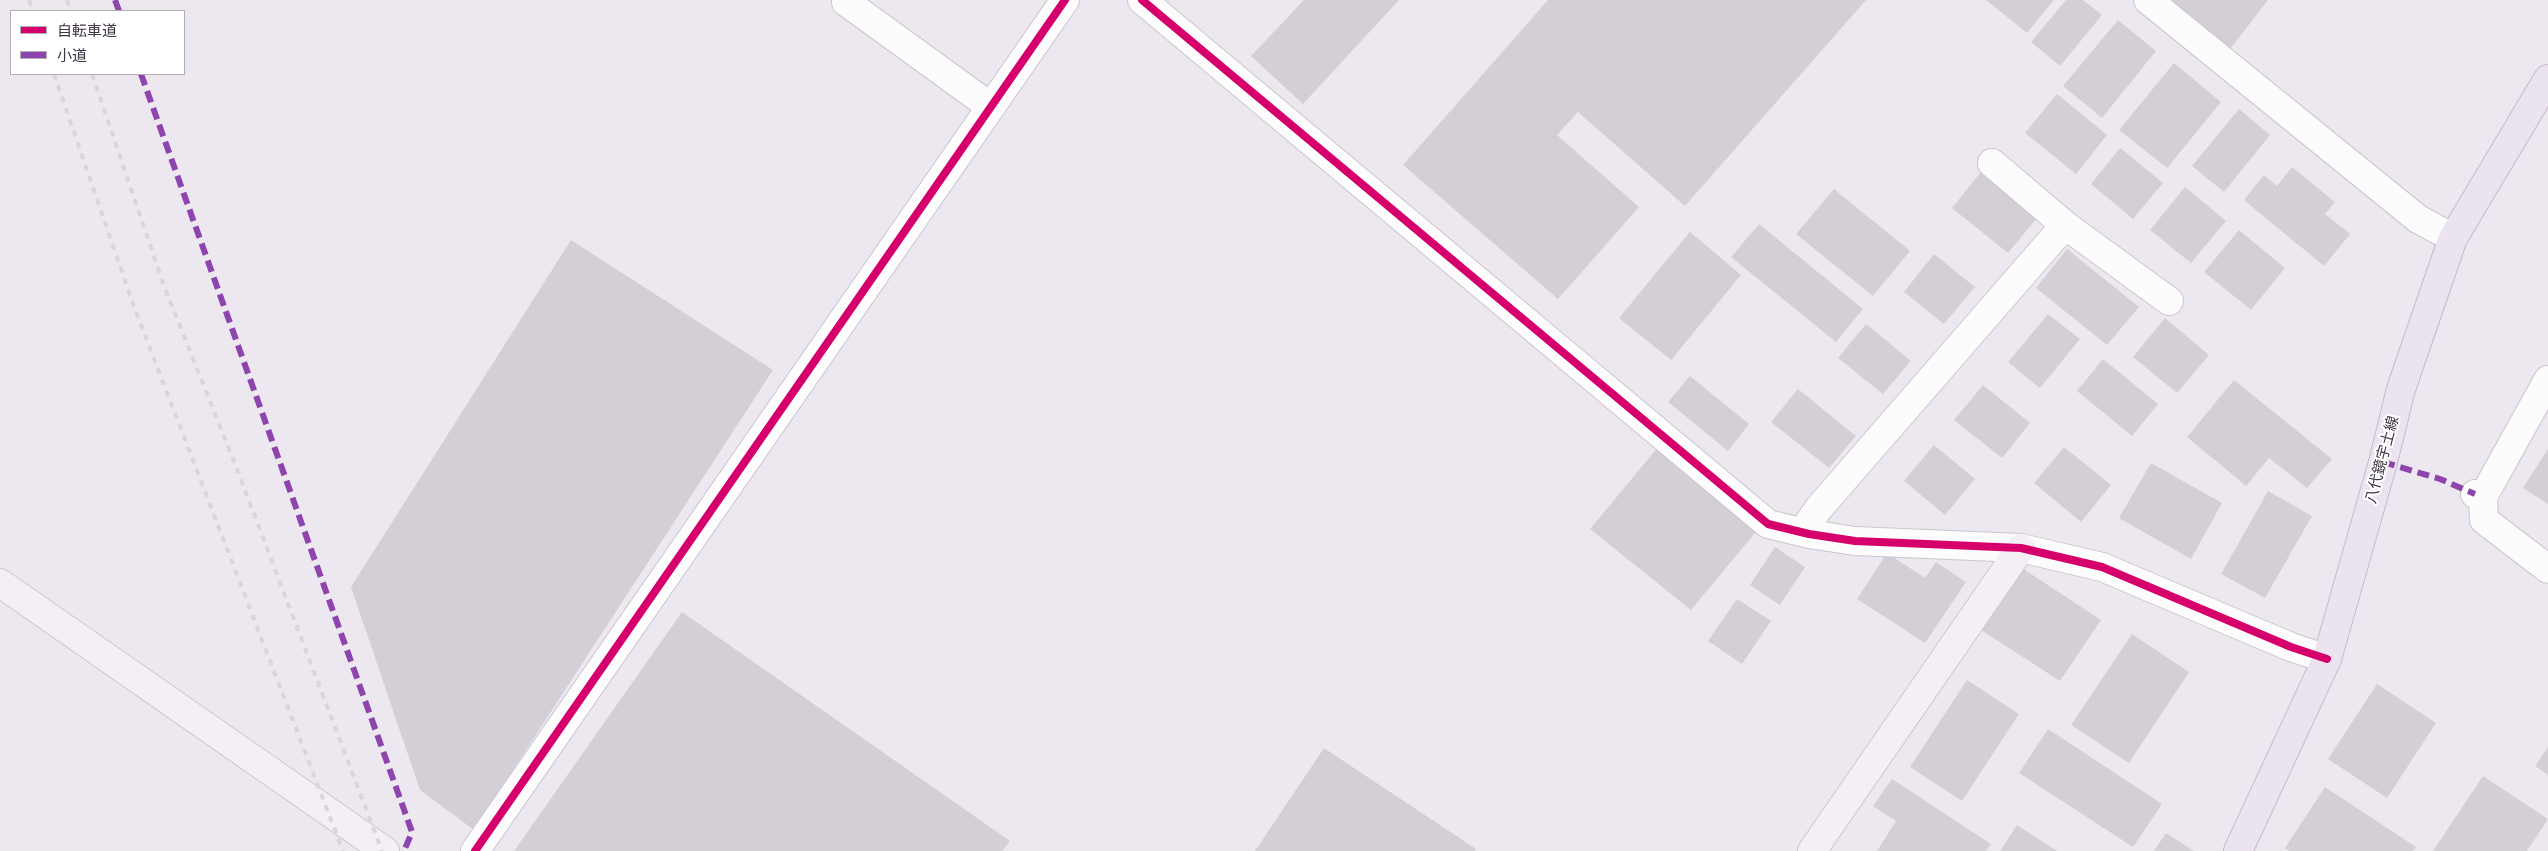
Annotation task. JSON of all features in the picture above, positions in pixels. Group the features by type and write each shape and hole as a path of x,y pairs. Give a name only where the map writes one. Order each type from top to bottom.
{"main road":[{"name":"八代鏡宇土線","path":"2238,851 2327,659 2383,462 2401,389 2453,238 2548,79"}],"street":[{"path":"475,851 1065,0"},
{"path":"1142,0 1768,524 1855,541 2021,548 2102,567 2291,647 2327,659"},
{"path":"2148,0 2418,219 2453,238"},
{"path":"846,2 991,107"},
{"path":"1992,163 2065,225 2169,300"},
{"path":"1802,532 1826,501 2065,225"},
{"path":"2548,380 2479,496 2484,520 2548,569"},
{"path":"1812,851 2021,548"},
{"path":"0,583 385,851"}],"building":[{"path":"1304,0 1399,0 1303,104 1251,56"},
{"path":"1548,0 1866,0 1685,206 1578,112 1557,135 1639,207 1558,299 1403,165"},
{"path":"1986,0 2054,0 2027,33"},
{"path":"2066,0 2083,0 2102,15 2060,66 2031,42"},
{"path":"2167,0 2268,0 2231,48"},
{"path":"2118,20 2156,51 2102,118 2063,86"},
{"path":"2174,63 2221,102 2167,168 2119,130"},
{"path":"2057,94 2107,135 2076,174 2025,133"},
{"path":"2239,109 2270,135 2224,192 2192,166"},
{"path":"2120,148 2163,183 2133,219 2091,184"},
{"path":"2292,167 2335,202 2325,214 2350,234 2324,266 2244,200 2264,175 2277,186"},
{"path":"1981,172 2037,218 2008,253 1952,208"},
{"path":"2185,187 2226,221 2191,263 2150,230"},
{"path":"1834,189 1910,251 1873,296 1796,234"},
{"path":"1759,224 1863,309 1836,342 1731,257"},
{"path":"2239,230 2285,268 2251,310 2204,272"},
{"path":"1690,232 1741,275 1671,360 1619,318"},
{"path":"571,240 773,370 474,830 420,790 351,587"},
{"path":"2067,249 2139,307 2107,345 2036,288"},
{"path":"1934,254 1975,287 1944,324 1904,292"},
{"path":"2048,314 2080,339 2040,388 2008,362"},
{"path":"2165,318 2209,355 2177,393 2133,357"},
{"path":"1866,324 1911,361 1883,394 1838,358"},
{"path":"2103,359 2158,404 2132,436 2077,391"},
{"path":"1690,376 1749,424 1728,451 1668,402"},
{"path":"2234,380 2332,459 2307,488 2269,458 2246,486 2187,437"},
{"path":"1983,385 2030,423 2002,458 1954,420"},
{"path":"1798,389 1856,436 1829,468 1771,422"},
{"path":"1934,445 1975,479 1945,515 1904,481"},
{"path":"1659,446 1759,528 1691,610 1590,529"},
{"path":"2064,447 2111,485 2081,522 2034,483"},
{"path":"2548,449 2548,504 2523,488"},
{"path":"2151,463 2222,503 2191,559 2119,518"},
{"path":"2268,491 2312,516 2265,598 2221,574"},
{"path":"1775,547 1805,567 1780,605 1750,585"},
{"path":"1887,553 1925,578 1936,562 1966,582 1925,643 1857,599"},
{"path":"2022,568 2101,620 2060,681 1981,630"},
{"path":"1737,599 1771,621 1742,664 1708,641"},
{"path":"682,612 1010,841 1002,851 514,851"},
{"path":"2132,634 2189,672 2129,763 2071,725"},
{"path":"1967,680 2019,714 1962,801 1910,767"},
{"path":"2377,684 2436,723 2387,798 2328,759"},
{"path":"2048,729 2162,804 2133,847 2019,773"},
{"path":"2548,747 2548,775 2535,766"},
{"path":"1324,748 1476,849 1475,851 1255,851"},
{"path":"2483,776 2548,819 2527,851 2433,851"},
{"path":"1892,779 1991,844 1986,851 1877,851 1896,821 1873,806"},
{"path":"2325,787 2416,847 2413,851 2289,851 2285,848"},
{"path":"2017,825 2057,851 2000,851"},
{"path":"2166,833 2194,851 2154,851"}],"railway":[{"path":"29,0 33,10"},
{"path":"67,0 70,10"},
{"path":"54,75 133,304 343,851"},
{"path":"92,75 164,286 235,464 382,851"}],"marked path":[{"path":"115,0 119,10"},
{"path":"141,75 412,832 404,851"},
{"path":"2383,462 2440,479 2475,494"}],"cycle path":[{"path":"475,851 1065,0"},
{"path":"1142,0 1768,524 1809,534 1855,541 2021,548 2102,567 2291,647 2327,659"}]}
